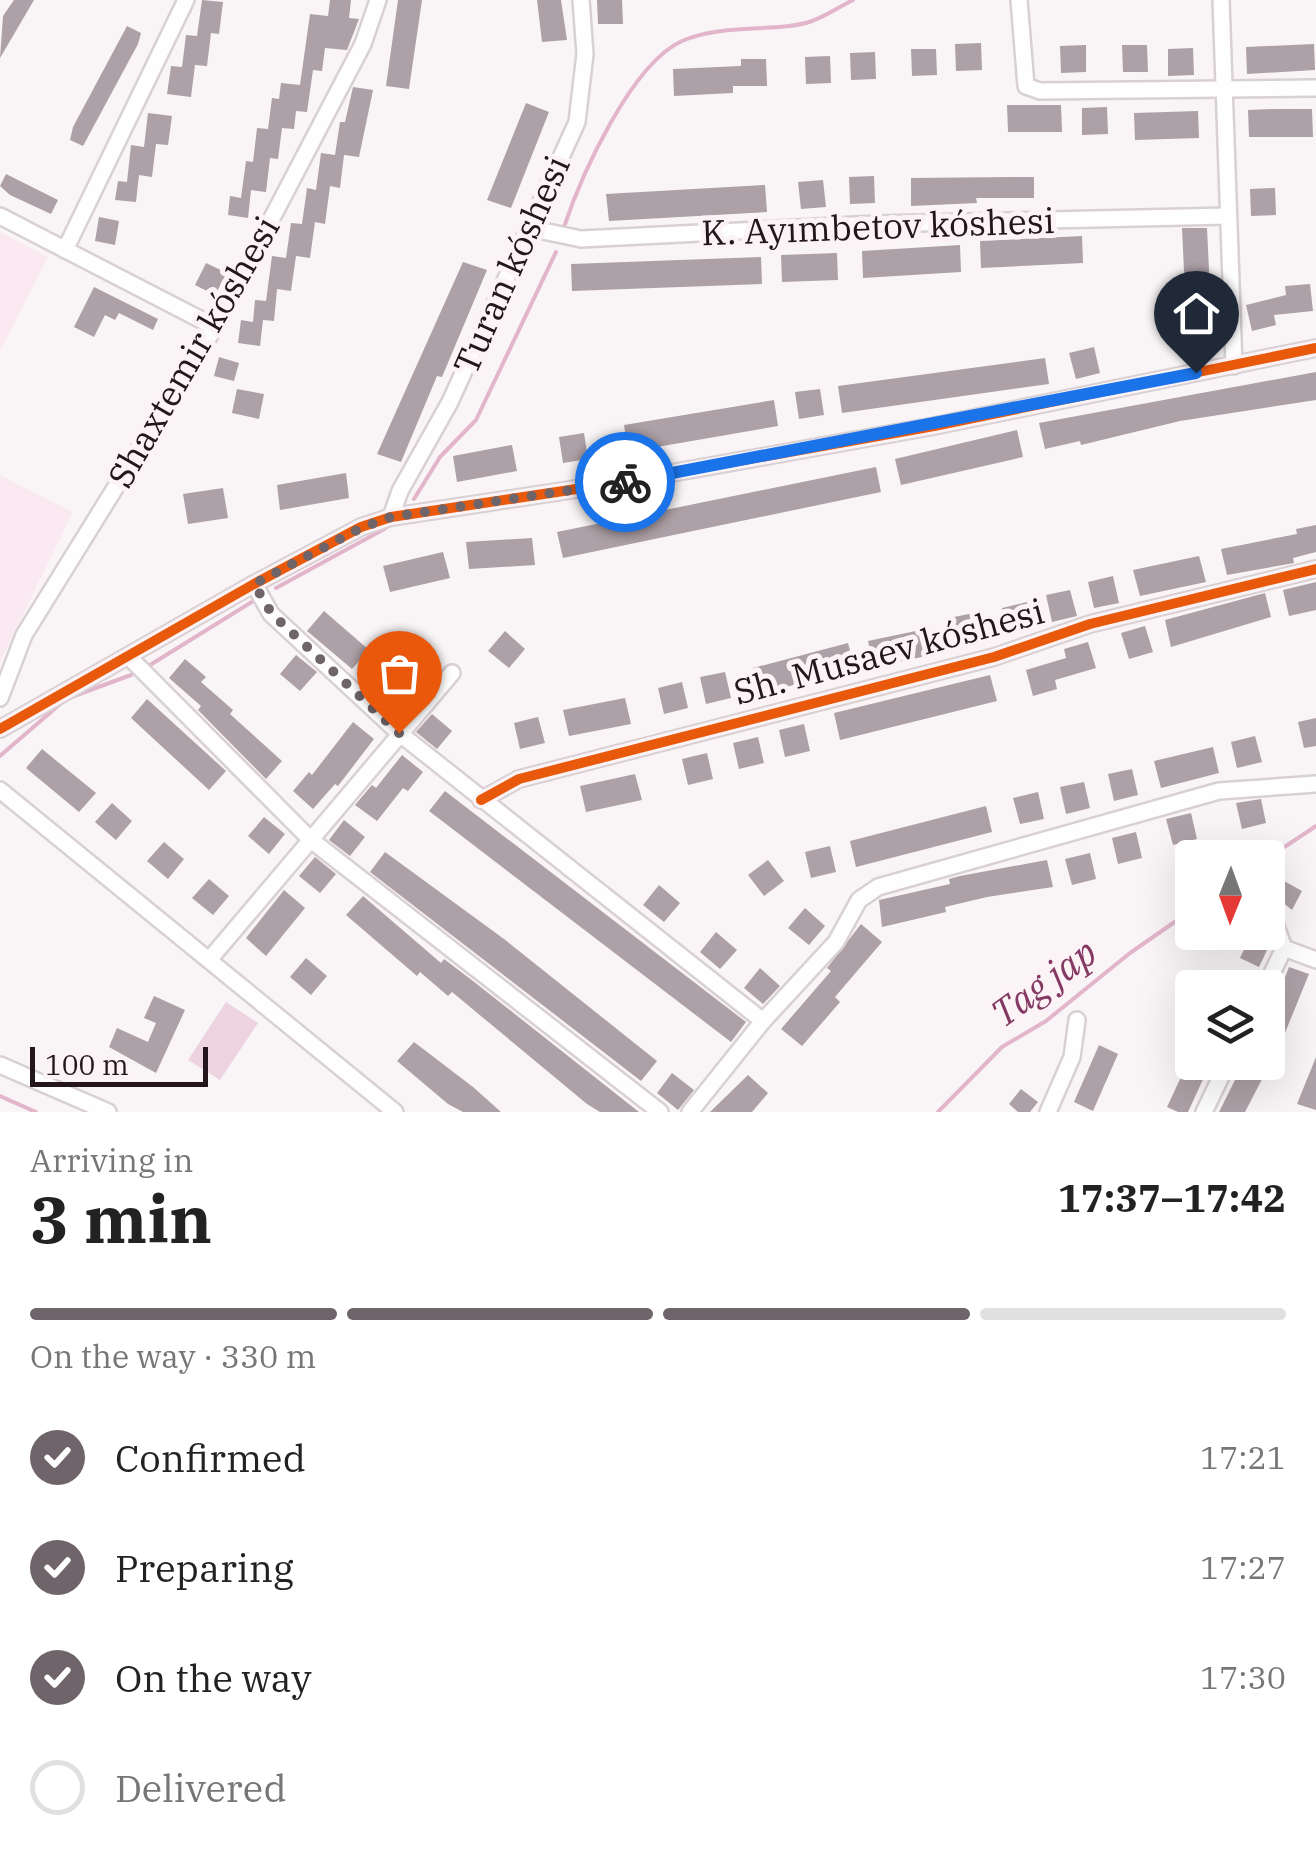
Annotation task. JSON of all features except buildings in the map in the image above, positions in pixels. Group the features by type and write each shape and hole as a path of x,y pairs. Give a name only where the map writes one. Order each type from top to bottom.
{"street":[{"path":"65,250 186,0"},
{"name":"Shaxtemir kóshesi","path":"0,698 24,635 215,326 363,44 378,0"},
{"name":"Turan kóshesi","path":"391,517 400,491 450,402 576,122 585,54 581,0"},
{"path":"1020,0 1026,86 1040,91 1316,88"},
{"path":"1221,0 1234,366"},
{"path":"0,216 215,326"},
{"name":"K. Ayımbetov kóshesi","path":"529,228 581,239 875,224 1228,216"},
{"path":"0,729 254,584 361,528 391,517 616,483 1316,348"},
{"name":"Sh. Musaev kóshesi","path":"481,800 520,778 994,657 1090,624 1316,569"},
{"path":"254,584 272,614 399,733 763,1021"},
{"path":"129,656 311,840 660,1112"},
{"path":"209,960 452,673"},
{"path":"690,1112 763,1021 836,942 859,900 878,887 1219,791 1316,784"},
{"path":"0,790 394,1112"},
{"path":"1285,948 1316,960"},
{"path":"1048,1112 1072,1057 1077,1020"},
{"path":"0,1065 108,1112"},
{"path":"1204,1112 1219,1080"}],"shaded area":[{"path":"0,232 48,257 0,351"},
{"path":"0,475 73,512 0,662"},
{"path":"226,1002 258,1023 220,1080 188,1060"}],"waterway":[{"path":"564,227 610,124 644,73 663,54 697,35 799,25 853,0"},
{"path":"414,499 440,457 476,420 556,252"},
{"path":"276,588 386,528"},
{"path":"150,665 255,600"},
{"path":"0,756 66,699 131,675"},
{"name":"Tag jap","path":"1285,847 1316,826"},
{"name":"Tag jap","path":"938,1112 1002,1047 1046,1021 1175,922"},
{"path":"0,1096 36,1112"}],"cycle path":[{"path":"0,729 254,584 361,527 391,517 616,483 934,426 1316,348"},
{"path":"481,800 519,779 994,657 1090,624 1316,569"}],"way so far":[{"path":"399,733 272,614 254,584 361,528 391,517 625,482"}],"route":[{"path":"625,482 1196,373"}]}
